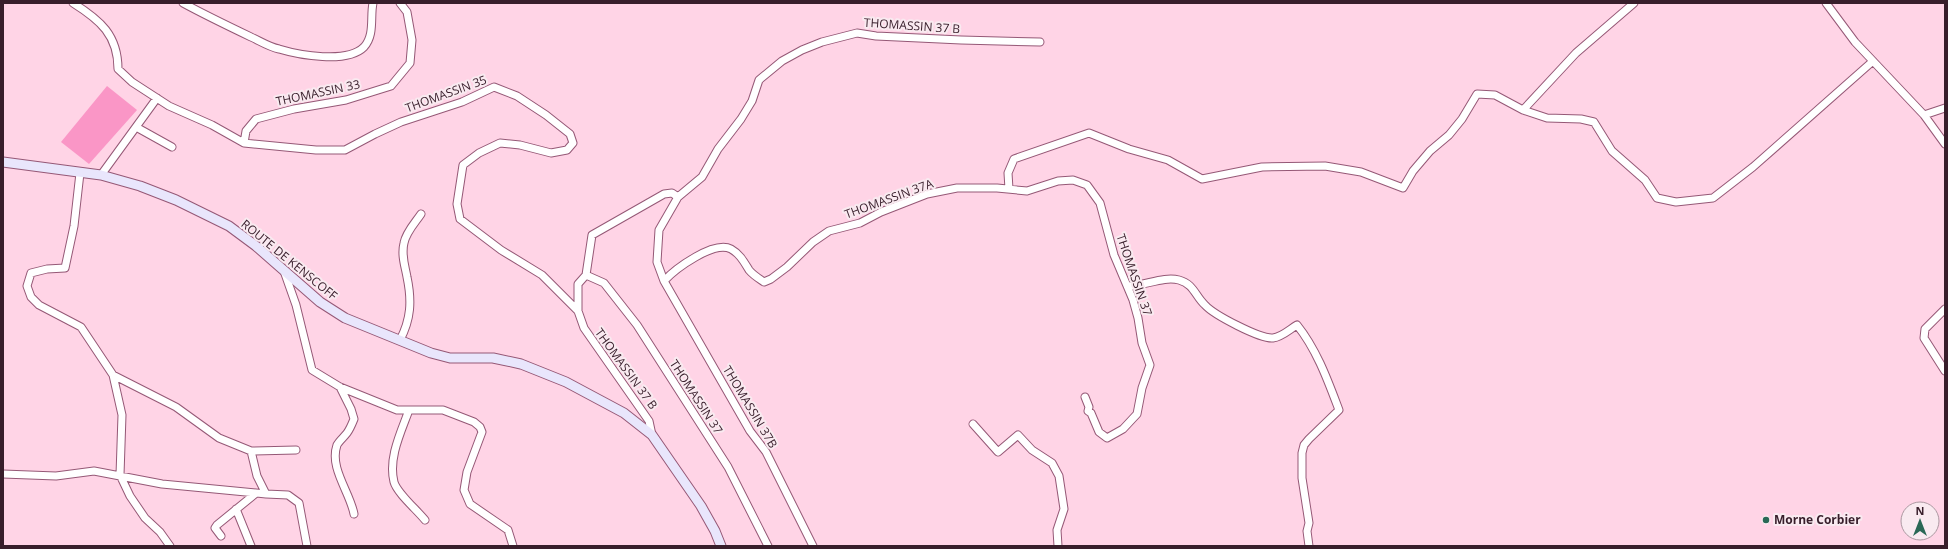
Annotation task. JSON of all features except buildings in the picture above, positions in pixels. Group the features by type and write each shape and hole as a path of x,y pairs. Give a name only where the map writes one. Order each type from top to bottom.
{"main road":[{"name":"ROUTE DE KENSCOFF","path":"3,162 101,175 140,186 176,200 228,226 284,269 320,302 345,318 431,353 450,358 493,358 545,372 624,413 652,435 701,506 715,531 721,546"}],"street":[{"name":"THOMASSIN 35","path":"73,3 92,14 112,36 118,56 118,68 132,82 169,106 212,125 244,143 316,150 345,150 374,134 401,122 462,102 494,87 517,96 546,115 570,134 573,143 566,150 551,153 520,145 500,143 479,153 463,165 457,204 460,219 501,250 542,275 578,311"},
{"path":"183,3 278,49 317,57 340,56 357,52 364,46 370,38 373,3"},
{"name":"THOMASSIN 33","path":"244,143 246,131 256,119 294,109 346,100 391,86 410,64 412,48 412,40 406,12 400,3"},
{"path":"1523,110 1576,53 1634,3"},
{"path":"1826,3 1855,42 1924,115 1945,144"},
{"name":"THOMASSIN 37 B","path":"652,435 649,421 594,344 584,328 578,311 578,284 586,275 592,235 664,194 672,193 678,197 702,177 718,149 741,119 752,101 759,80 782,61 802,50 822,42 857,33 876,36 1040,42"},
{"path":"1009,189 1008,173 1014,160 1089,133 1129,149 1168,160 1202,179 1262,167 1325,166 1361,172 1403,188 1413,171 1430,151 1449,135 1462,119 1477,94 1495,95 1523,110 1547,118 1581,118 1594,122 1612,151 1645,180 1657,198 1676,202 1713,198 1753,167 1873,62"},
{"path":"101,175 157,98"},
{"path":"1924,115 1945,108"},
{"path":"136,127 172,147"},
{"path":"80,173 74,226 65,268 47,269 31,273 27,286 31,297 39,305 81,326 113,375 122,414 120,475 130,496 145,518 160,532 170,546"},
{"name":"THOMASSIN 37","path":"1009,189 1027,191 1058,181 1073,180 1087,184 1100,203 1114,255 1123,279 1128,286 1138,318 1142,343 1150,365 1142,388 1137,414 1123,429 1107,438 1099,432 1091,413 1088,411 1089,407 1085,397"},
{"name":"THOMASSIN 37A","path":"664,281 675,270 709,250 723,247 731,249 745,260 748,269 764,282 771,279 787,267 813,242 829,231 860,223 881,212 927,194 957,188 1009,189"},
{"path":"664,281 657,262 659,230 678,197"},
{"path":"400,340 408,326 410,314 408,279 403,258 403,244 406,236 421,214"},
{"path":"284,269 296,305 312,370 340,388 397,410 443,410 474,422 480,427 482,432 467,472 464,490 470,504 508,530 513,546"},
{"name":"THOMASSIN 37","path":"586,275 604,284 637,325 728,467 768,546"},
{"path":"1128,286 1140,286 1169,278 1180,280 1194,289 1204,305 1216,314 1229,322 1269,338 1277,337 1297,325 1312,347 1340,410 1309,439 1302,452 1302,478 1309,523 1307,531 1309,546"},
{"name":"THOMASSIN 37B","path":"664,281 750,431 766,452 813,546"},
{"path":"1944,312 1925,329 1924,338 1945,371"},
{"path":"113,375 176,407 219,438 251,451 296,450"},
{"path":"340,388 354,419 346,434 337,444 334,460 336,469 352,504 354,514"},
{"path":"409,410 395,450 394,483 399,491 425,520"},
{"path":"973,424 998,452 1018,435 1032,450 1052,463 1059,476 1064,509 1057,530 1058,546"},
{"path":"251,451 257,476 266,494"},
{"path":"3,474 56,476 94,471 162,484 254,494 288,495 299,503 307,546"},
{"path":"222,536 215,528 221,520 254,494"},
{"path":"236,509 250,546"}],"shaded area":[{"path":"107,86 137,110 89,164 61,142"}],"place":[{"name":"Morne Corbier","path":"1766,520"}]}
